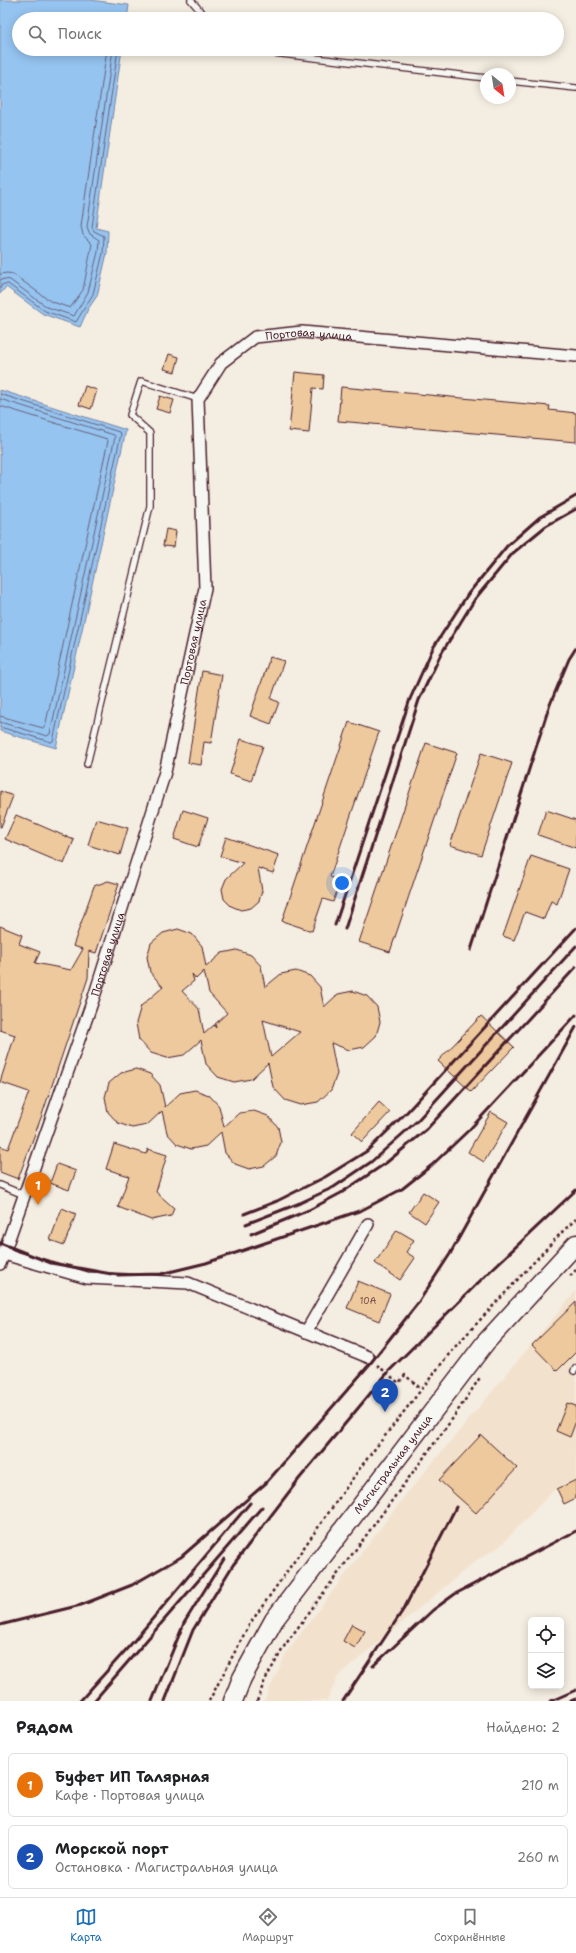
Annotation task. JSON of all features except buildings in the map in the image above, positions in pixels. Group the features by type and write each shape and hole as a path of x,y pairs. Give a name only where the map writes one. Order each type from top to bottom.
{"highway":[{"name":"Магистральная улица","path":"233,1701 242,1678 274,1620 486,1343 576,1244"}],"street":[{"name":"Портовая улица","path":"2,1259 94,997 165,772 205,588 198,399 221,363 255,337 302,332 576,356"},
{"path":"306,1332 368,1224"},
{"path":"2,1259 87,1278 188,1283 368,1357"}],"lane":[{"path":"191,0 201,12"},
{"path":"299,56 480,77"},
{"path":"516,82 576,88"},
{"path":"87,764 150,506 150,432 130,415 141,381 198,399"},
{"path":"0,1185 24,1195"}],"path":[{"path":"209,1701 249,1624 363,1464 452,1349 561,1232 576,1219"},
{"path":"566,1280 576,1270"},
{"path":"368,1357 386,1375 399,1383 405,1375 421,1389"},
{"path":"257,1701 265,1680 285,1645 453,1418 484,1372"}],"shaded area":[{"path":"576,1291 576,1480 555,1489 499,1547 478,1559 338,1676 327,1701 264,1701 286,1653 404,1497"}],"water":[{"path":"0,0 90,0 129,5 128,12 12,12 12,56 121,56 96,228 108,231 107,253 97,296 88,309 80,327 43,314 6,287 0,294"},
{"path":"0,390 126,430 56,748 0,731"}],"railway":[{"path":"335,925 410,699 433,648 468,594 507,546 540,517 576,496"},
{"path":"345,929 419,700 441,654 475,599 513,553 546,526 576,509"},
{"path":"471,950 549,707 569,659 576,648"},
{"path":"244,1214 277,1201 325,1177 367,1151 407,1112 576,928"},
{"path":"246,1224 300,1203 334,1187 371,1162 417,1121 576,946"},
{"path":"251,1234 309,1210 341,1193 386,1163 427,1129 576,967"},
{"path":"0,1243 51,1263 117,1275 161,1274 206,1263 362,1210 402,1189 432,1165 470,1129 576,1015"},
{"path":"0,1625 81,1605 132,1585 181,1557 266,1483 369,1365 418,1303 450,1254 576,1027"},
{"path":"165,1701 193,1630 233,1565 299,1479 389,1371 487,1274 576,1190"},
{"path":"80,1701 133,1642 250,1503"},
{"path":"94,1701 262,1507"},
{"path":"343,1701 405,1607 456,1507"},
{"path":"373,1666 433,1610 455,1594 576,1531"},
{"path":"152,1701 184,1623 224,1559"},
{"path":"551,1701 576,1690"},
{"path":"571,1701 576,1699"}],"place":[{"name":"Буфет ИП Талярная","path":"38,1205"},
{"name":"Морской порт","path":"385,1412"}]}
